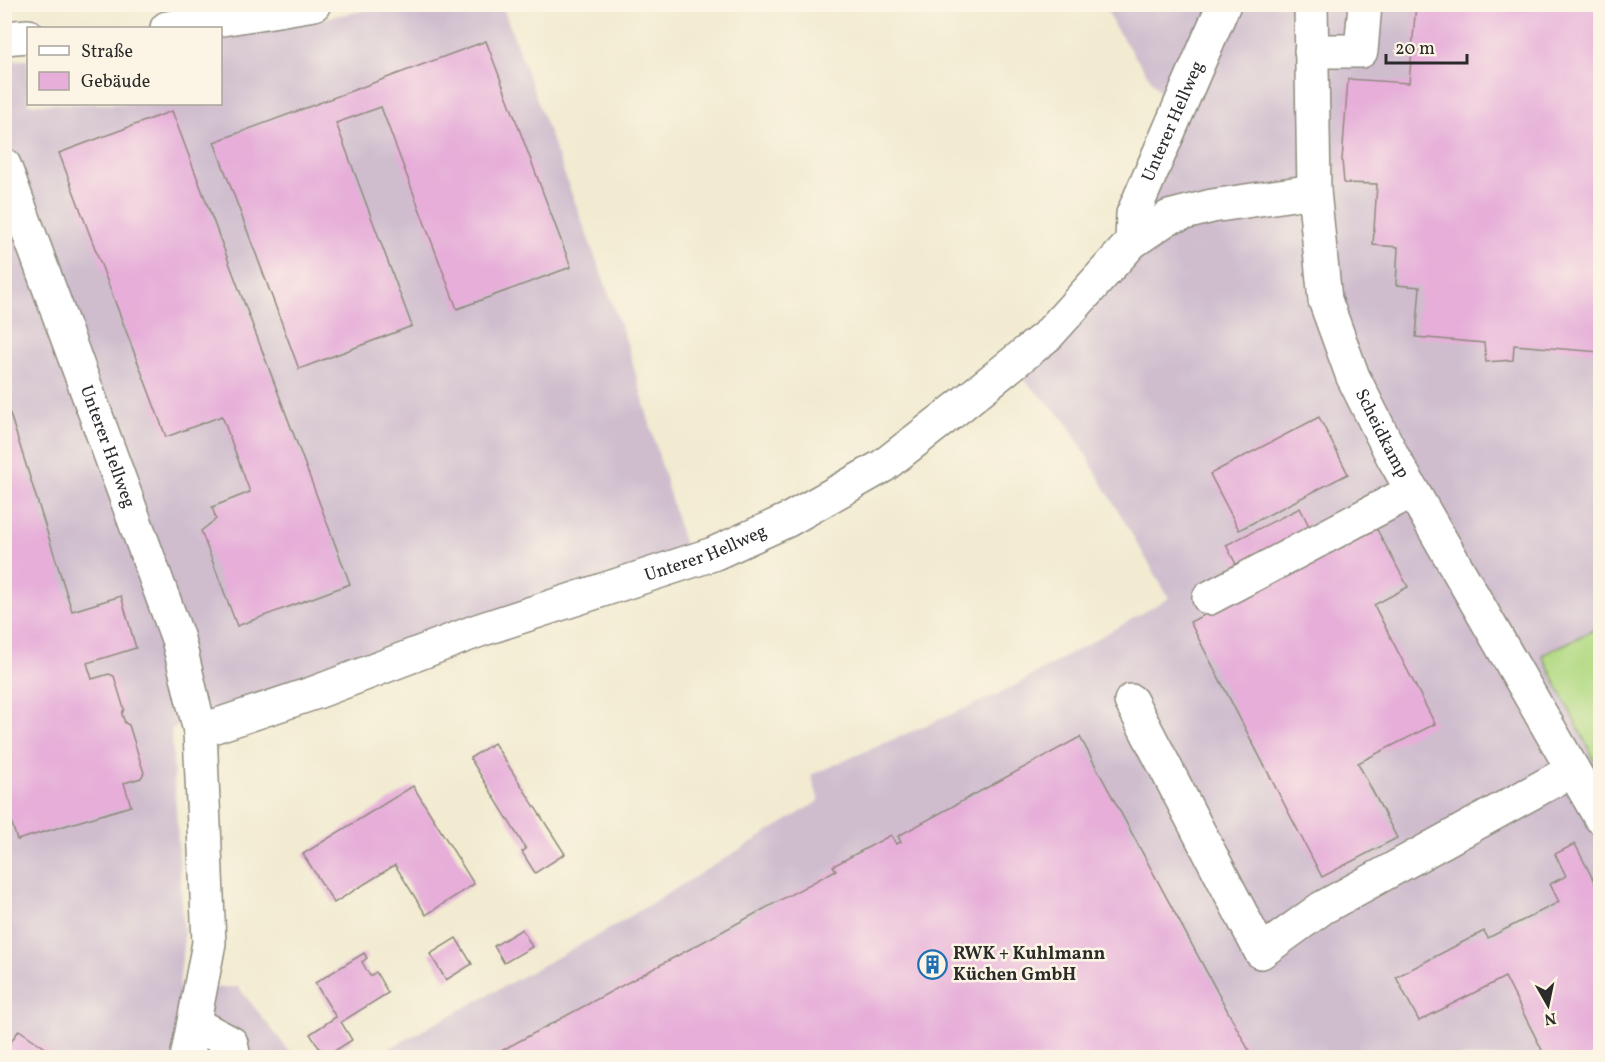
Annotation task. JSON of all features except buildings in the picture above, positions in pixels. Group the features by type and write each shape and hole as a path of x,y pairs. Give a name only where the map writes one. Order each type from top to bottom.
{"street":[{"path":"173,27 314,4"},
{"name":"Unterer Hellweg","path":"1132,242 1133,214 1224,4"},
{"name":"Scheidkamp","path":"1311,4 1314,191 1325,300 1353,377 1412,491 1600,817"},
{"path":"1311,51 1361,51 1365,4"},
{"path":"4,38 27,36"},
{"name":"Unterer Hellweg","path":"4,165 178,639 200,731 209,944 187,1058"},
{"name":"Unterer Hellweg","path":"200,731 317,692 477,631 713,554 800,514 883,466 1048,335 1132,242 1169,217 1212,206 1314,191"},
{"path":"1209,598 1412,491"},
{"path":"1131,701 1261,952 1322,908 1573,770"},
{"path":"195,1024 231,1043 234,1058"}],"shaded area":[{"path":"397,5 502,5 628,346 685,549 312,684 171,729 184,936 179,989 238,987 294,1057 5,1058 5,61 27,60 27,105 222,105 222,36"},
{"path":"1106,5 1600,5 1600,627 1542,655 1600,771 1600,1057 372,1058 611,928 819,801 811,775 1005,691 1169,598 1066,421 1023,379 1134,262 1154,202 1161,94 1114,26"}],"green space":[{"path":"1600,627 1600,771 1542,655"}],"place":[{"name":"RWK + Kuhlmann Küchen GmbH","path":"932,964"}]}
